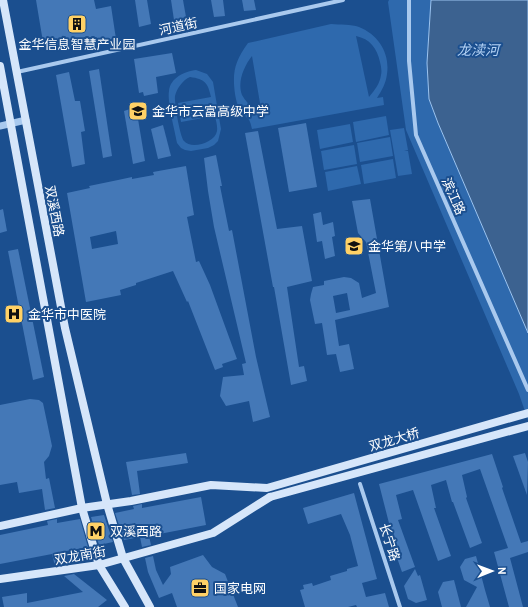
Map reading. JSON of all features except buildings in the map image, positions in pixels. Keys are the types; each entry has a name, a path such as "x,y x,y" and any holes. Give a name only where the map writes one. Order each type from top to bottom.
{"main road":[{"name":"双溪西路","path":"3,0 65,328 107,504 124,558 150,607"},
{"path":"0,66 82,508 99,565 125,607"},
{"name":"双龙大桥","path":"107,504 212,485 268,488 528,413"},
{"name":"双龙大桥","path":"270,497 528,426"},
{"name":"双龙南街","path":"0,579 99,565 213,533 270,497"},
{"path":"0,526 107,504"}],"street":[{"name":"河道街","path":"17,72 343,0"},
{"name":"滨江路","path":"409,0 409,61 416,135 528,390"},
{"path":"0,126 26,120"},
{"name":"长宁路","path":"360,484 400,607"}],"shaded area":[{"path":"389,0 431,0 427,63 429,99 528,333 528,420 519,394 406,130 388,2"},
{"path":"331,24 356,26 366,30 382,46 387,59 384,86 377,98 383,97 384,105 252,129 249,120 239,107 234,86 234,73 237,61 248,43","holes":["356,36 365,39 375,48 381,65 380,81 369,97","252,56 262,115 246,101 242,95 240,85 246,64"]},
{"path":"196,70 207,74 213,82 221,129 218,141 214,145 208,148 191,151 181,148 177,143 170,109 169,91 172,82 175,79","holes":["190,77 205,82 209,88 211,97 178,103 181,122 214,116 213,107 217,129 212,139 208,142 197,145 187,144 182,138 175,105 175,96 179,87"]},
{"path":"386,116 389,135 356,142 353,122"},
{"path":"350,124 353,142 320,149 317,130"},
{"path":"404,128 408,150 404,151 408,151 412,174 398,176 390,130"},
{"path":"390,137 393,156 360,162 357,143"},
{"path":"354,145 357,164 324,170 321,151"},
{"path":"393,159 396,178 364,184 361,165"},
{"path":"357,166 361,184 328,191 325,172"}],"water":[{"name":"龙渎河","path":"431,0 528,0 528,333 429,99 427,63"}],"place":[{"name":"金华信息智慧产业园","path":"77,24"},
{"name":"金华市云富高级中学","path":"138,111"},
{"name":"金华第八中学","path":"354,246"},
{"name":"金华市中医院","path":"14,314"},
{"name":"双溪西路","path":"96,531"},
{"name":"国家电网","path":"200,588"}]}
